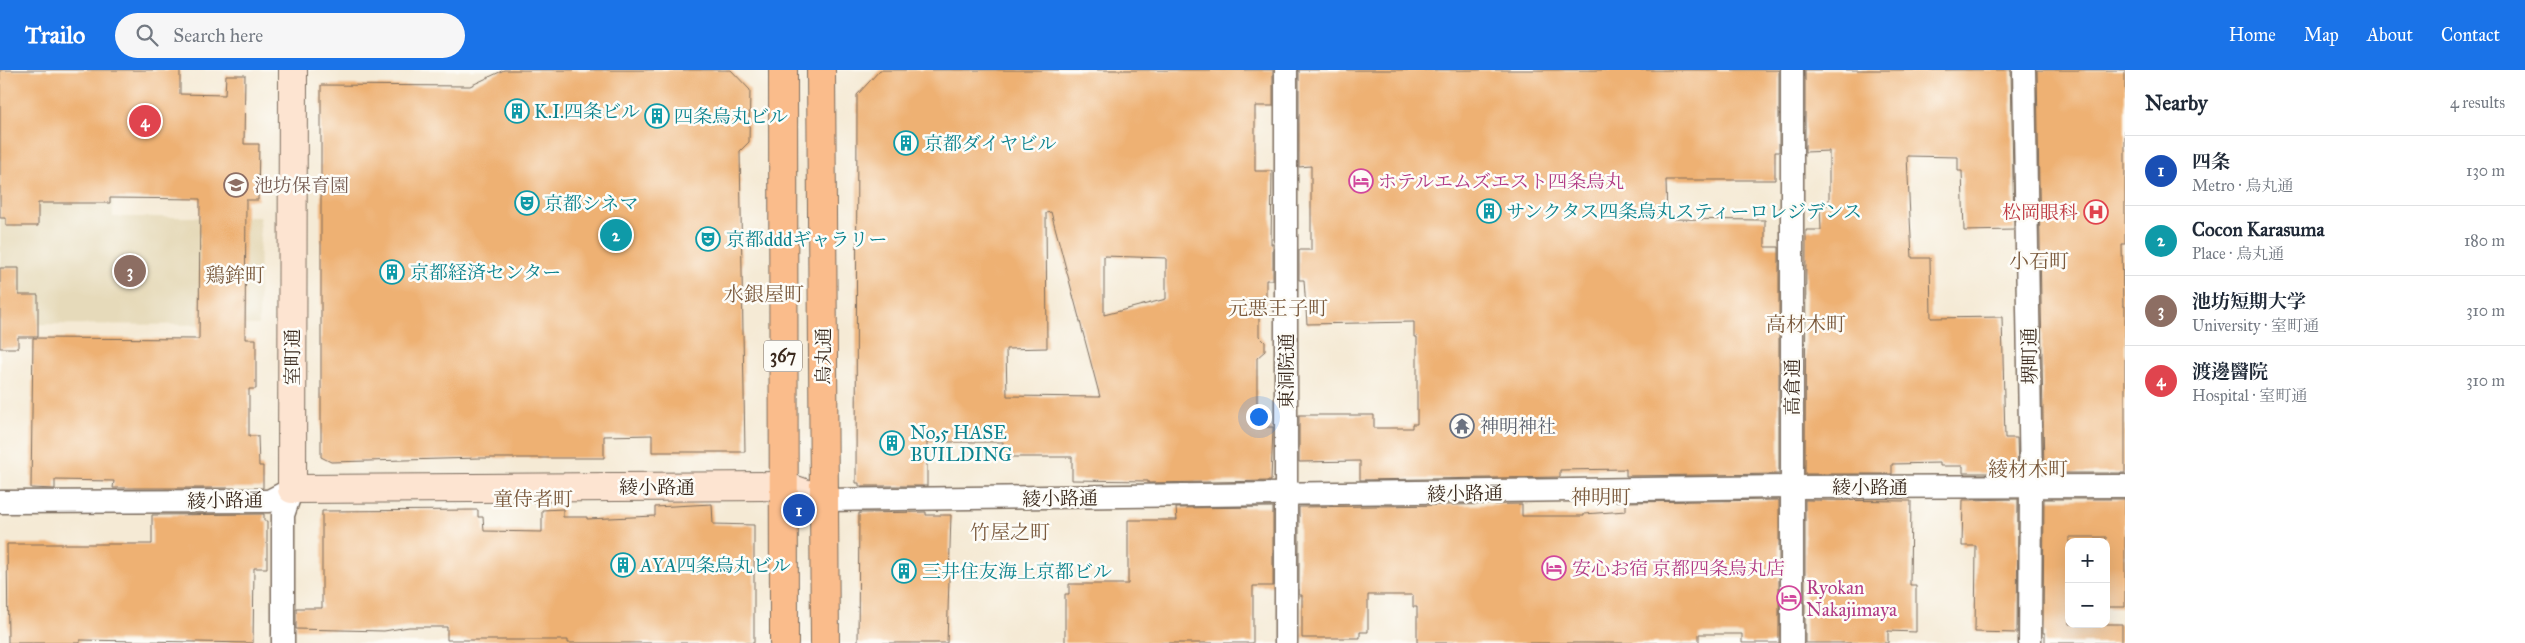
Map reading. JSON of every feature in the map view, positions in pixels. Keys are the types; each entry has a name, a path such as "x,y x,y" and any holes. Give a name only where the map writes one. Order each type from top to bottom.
{"highway":[{"name":"烏丸通","path":"783,70 784,643"},
{"name":"烏丸通","path":"821,70 825,643"}],"street":[{"name":"室町通","path":"283,643 283,515 292,489 293,70"},
{"name":"東洞院通","path":"1286,70 1286,643"},
{"name":"高倉通","path":"1792,70 1792,643"},
{"name":"堺町通","path":"2024,70 2031,486 2030,643"},
{"name":"綾小路通","path":"0,502 269,501 292,489 784,486 824,500 1287,496 1792,487 2125,486"}],"shaded area":[{"path":"0,131 112,131 113,217 260,217 259,325 0,324"}],"building":[{"path":"0,70 180,70 180,94 225,95 226,75 245,75 244,144 259,144 258,200 246,200 245,339 256,339 256,389 249,389 249,436 258,436 259,466 263,466 263,488 113,488 114,481 55,480 55,489 31,488 33,338 199,339 200,199 110,198 110,203 38,203 38,226 6,226 6,218 0,218"},
{"path":"504,70 731,70 750,90 749,142 740,151 745,452 652,452 652,435 604,436 604,458 479,458 331,462 321,457 321,85 470,86"},
{"path":"880,70 1273,70 1273,106 1255,106 1255,171 1272,171 1271,244 1273,244 1273,280 1266,280 1266,305 1259,305 1259,336 1265,342 1265,351 1257,358 1257,427 1273,427 1271,481 1148,483 1148,481 1072,480 1072,457 1003,457 1003,442 927,442 927,486 859,486 859,483 856,483 857,95","holes":["1051,212 1100,397 1007,396 1006,349 1047,348 1046,213","1104,256 1166,258 1166,299 1104,315"]},
{"path":"1299,70 1779,70 1779,152 1775,152 1775,180 1666,180 1667,219 1765,220 1765,247 1779,247 1779,474 1626,476 1626,469 1560,470 1560,477 1360,480 1360,461 1299,462 1299,415 1374,415 1374,428 1412,428 1412,424 1417,424 1417,337 1414,337 1414,322 1307,324 1304,280 1299,280 1299,250 1311,250 1311,166 1299,167"},
{"path":"1805,70 2011,70 2014,230 1964,231 1962,171 1958,171 1958,157 1907,156 1912,258 1930,258 1931,318 2002,317 2005,438 2017,438 2018,473 1963,473 1963,466 1940,466 1940,463 1892,464 1892,474 1805,474 1806,230 1821,230 1820,205 1829,205 1829,151 1805,152"},
{"path":"2037,70 2125,70 2125,244 2122,244 2123,306 2125,306 2125,473 2044,473"},
{"path":"0,268 19,268 19,295 38,295 38,337 18,337 18,348 0,348"},
{"path":"2018,499 2017,633 1975,632 1976,546 1962,546 1963,500"},
{"path":"2044,499 2125,499 2125,607 2110,607 2110,538 2065,538 2065,628 2110,628 2110,624 2122,624 2122,643 2045,643 2045,633 2043,633"},
{"path":"1779,500 1779,643 1742,643 1742,634 1699,634 1699,643 1417,643 1417,607 1413,607 1413,595 1368,595 1368,632 1360,632 1360,638 1302,638 1302,595 1299,595 1299,507 1522,504 1522,516 1584,516 1584,514 1626,511 1626,502"},
{"path":"1805,500 1911,501 1910,585 1916,585 1916,632 1888,631 1888,643 1805,643"},
{"path":"712,504 713,524 754,525 754,643 568,643 568,640 447,640 447,627 409,627 384,631 296,629 296,608 322,608 322,511 478,510 478,517 483,517 484,531 542,532 542,510 563,509 563,517 587,517 587,519 655,516 655,507"},
{"path":"1273,507 1273,586 1253,586 1253,643 1065,643 1065,594 1069,594 1069,584 1128,584 1128,520 1177,520 1176,508"},
{"name":"三井住友海上京都ビル","path":"926,512 926,515 951,515 947,643 858,643 859,513"},
{"path":"264,514 264,521 267,521 267,568 254,568 253,643 80,640 80,643 8,643 7,544 152,544 152,515"}],"place":[{"name":"K.I.四条ビル","path":"517,111"},
{"name":"四条烏丸ビル","path":"657,116"},
{"name":"渡邊醫院","path":"145,121"},
{"name":"京都ダイヤビル","path":"906,143"},
{"name":"ホテルエムズエスト四条烏丸","path":"1361,181"},
{"name":"池坊保育園","path":"236,185"},
{"name":"京都シネマ","path":"527,203"},
{"name":"サンクタス四条烏丸スティーロレジデンス","path":"1489,211"},
{"name":"松岡眼科","path":"2096,212"},
{"name":"Cocon Karasuma","path":"616,235"},
{"name":"京都dddギャラリー","path":"708,239"},
{"name":"池坊短期大学","path":"130,271"},
{"name":"京都経済センター","path":"392,272"},
{"name":"神明神社","path":"1462,426"},
{"name":"No,5 HASE BUILDING","path":"892,443"},
{"name":"四条","path":"799,510"},
{"name":"AYA四条烏丸ビル","path":"623,565"},
{"name":"安心お宿 京都四条烏丸店","path":"1554,568"},
{"name":"三井住友海上京都ビル","path":"904,571"},
{"name":"Ryokan Nakajimaya","path":"1789,598"}],"district":[{"name":"小石町","path":"2039,261"},
{"name":"鶏鉾町","path":"235,275"},
{"name":"水銀屋町","path":"764,294"},
{"name":"元悪王子町","path":"1278,308"},
{"name":"高材木町","path":"1806,324"},
{"name":"綾材木町","path":"2028,469"},
{"name":"神明町","path":"1601,497"},
{"name":"童侍者町","path":"533,499"},
{"name":"竹屋之町","path":"1010,532"}]}
